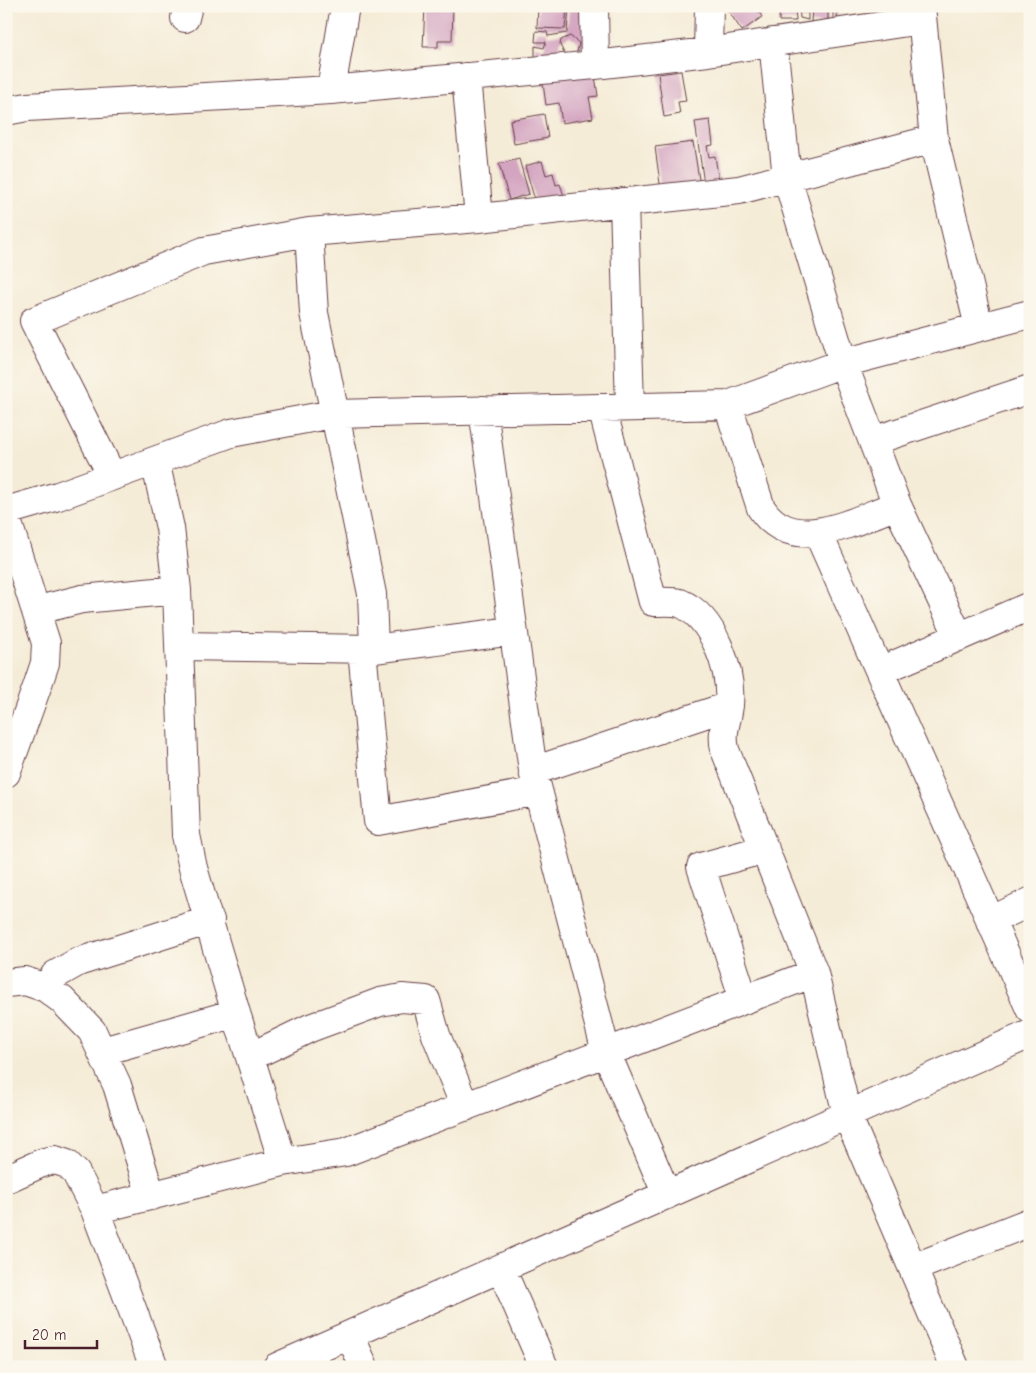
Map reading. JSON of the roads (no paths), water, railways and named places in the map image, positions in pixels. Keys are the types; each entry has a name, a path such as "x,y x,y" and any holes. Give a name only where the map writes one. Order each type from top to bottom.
{"street":[{"path":"331,90 345,6"},
{"path":"594,6 595,65"},
{"path":"708,52 709,6"},
{"path":"6,111 27,107 331,90 595,65 708,52 773,42 921,13 934,139 979,327"},
{"path":"773,42 787,178 843,363 897,505 959,637"},
{"path":"466,77 479,218"},
{"path":"112,476 34,320 204,251 309,232 479,218 739,190 934,139"},
{"path":"624,202 630,407"},
{"path":"309,232 314,313 333,414 372,594 368,649 378,821 536,781 729,706"},
{"path":"6,511 58,496 155,461 190,446 231,433 333,414 728,405 843,363 1030,314"},
{"path":"873,441 1030,390"},
{"path":"728,405 761,508 769,520 800,534 818,533 897,505"},
{"path":"602,408 653,602 678,602 695,612 720,652 729,684 729,706 723,725 725,750 814,973 847,1115 955,1367"},
{"path":"483,410 513,631 536,781 606,1052 667,1195"},
{"path":"155,461 170,528 176,590 180,646 186,836 193,868 210,920 236,1013 283,1162"},
{"path":"6,517 15,575 38,610 46,643 45,663 16,718 6,773"},
{"path":"818,533 1030,1009"},
{"path":"38,610 82,599 176,590"},
{"path":"880,671 1030,606"},
{"path":"180,646 368,649 513,631"},
{"path":"744,1000 701,867 765,849"},
{"path":"990,921 1030,902"},
{"path":"46,988 55,975 78,962 210,920"},
{"path":"94,1210 283,1162 346,1152 814,973"},
{"path":"6,983 25,981 46,988 62,1000 92,1031 103,1051 117,1085 151,1196"},
{"path":"250,1056 310,1028 380,1002 402,998 426,1000 436,1035 464,1107"},
{"path":"103,1051 236,1013"},
{"path":"278,1367 1030,1034"},
{"path":"6,1179 44,1162 60,1160 76,1173 94,1210 154,1367"},
{"path":"913,1268 1030,1222"},
{"path":"501,1268 544,1367"},
{"path":"350,1335 364,1367"}]}
